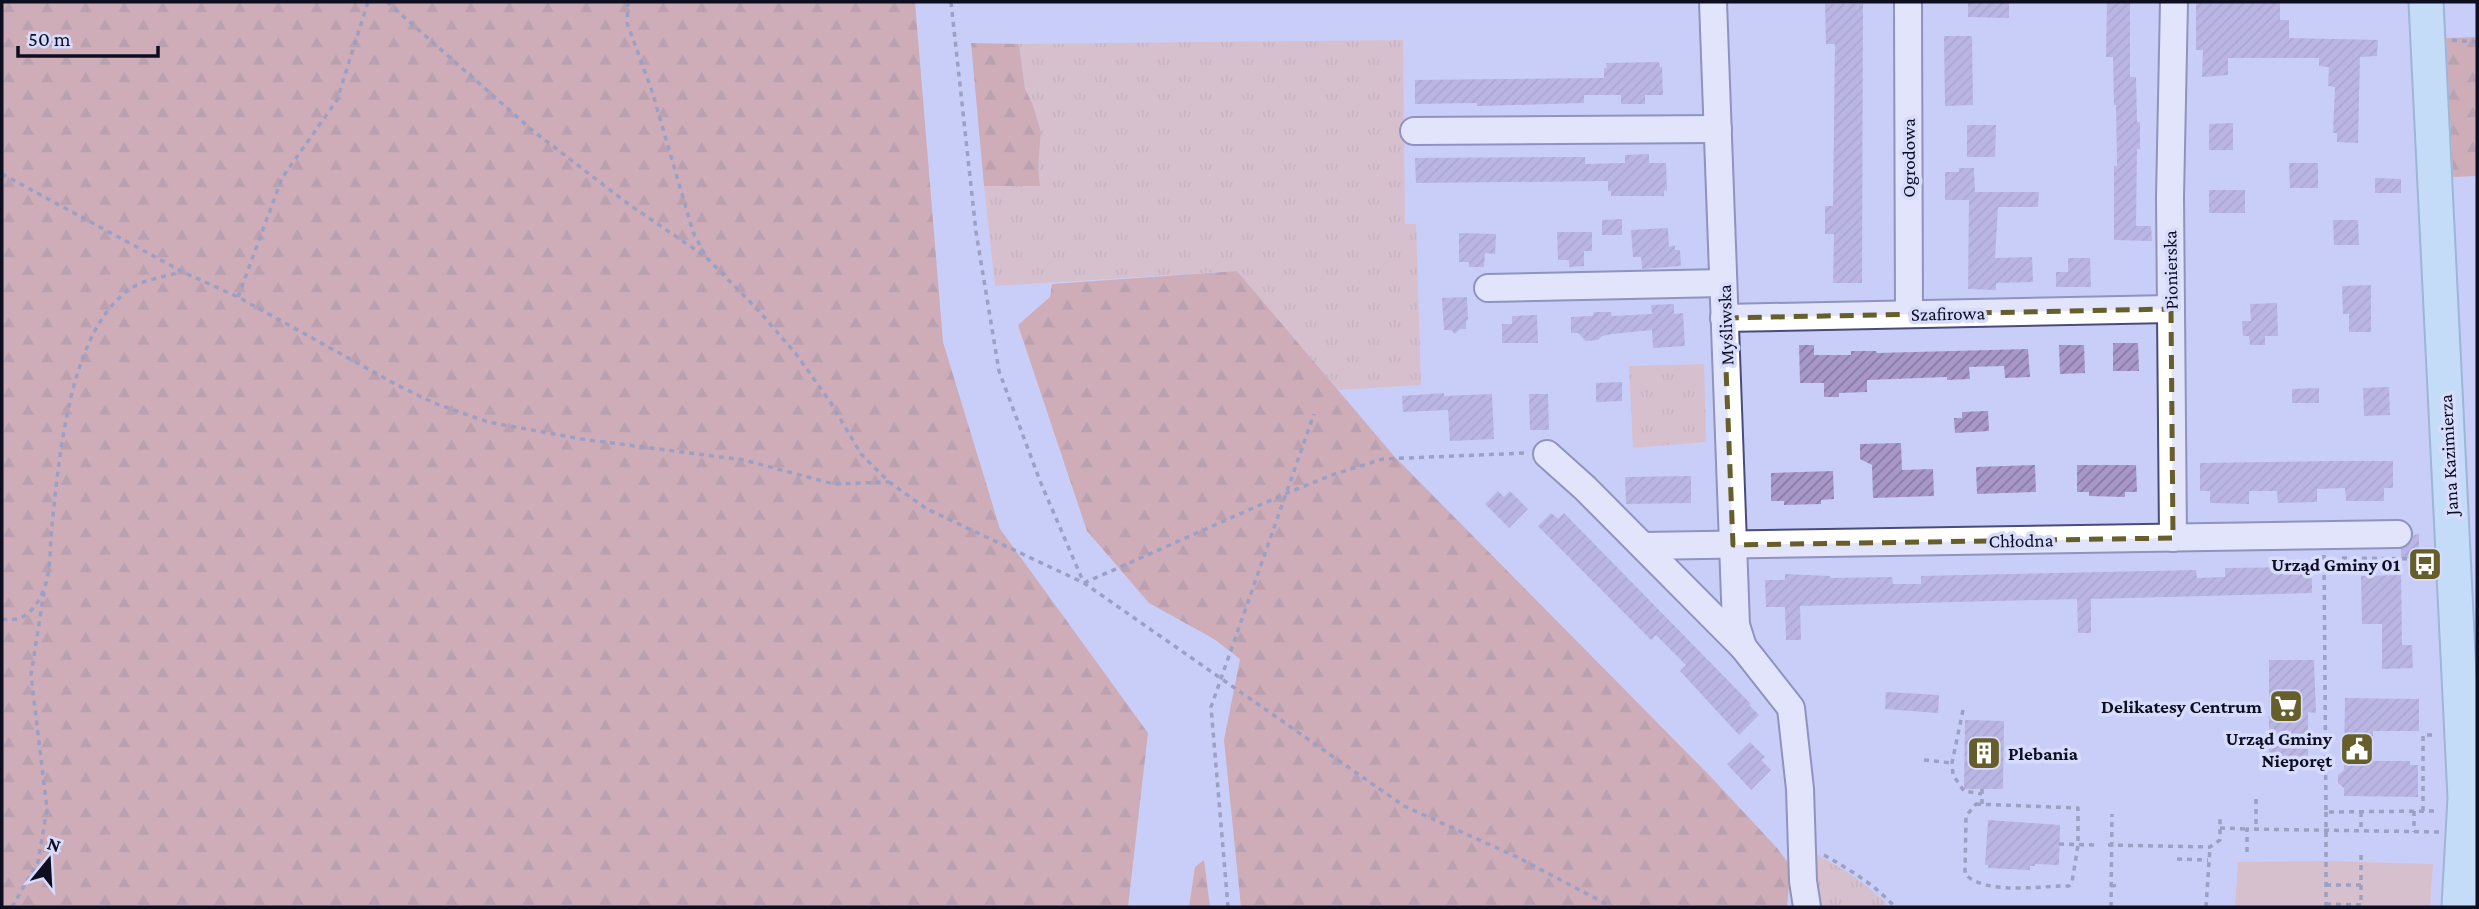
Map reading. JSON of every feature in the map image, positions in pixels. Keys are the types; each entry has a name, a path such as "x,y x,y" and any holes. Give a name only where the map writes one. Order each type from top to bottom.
{"main road":[{"name":"Jana Kazimierza","path":"2426,2 2462,836 2459,907"}],"street":[{"name":"Myśliwska","path":"1713,2 1735,625 1743,647"},
{"name":"Ogrodowa","path":"1908,2 1909,314"},
{"name":"Pionierska","path":"2173,538 2170,197 2174,2"},
{"path":"1414,131 1718,129"},
{"path":"1488,288 1723,283"},
{"name":"Szafirowa","path":"1724,318 2171,309"},
{"name":"Myśliwska","path":"1547,454 1743,647 1791,708 1800,789 1807,907"},
{"name":"Chłodna","path":"1643,546 2398,534"}],"path":[{"path":"238,297 282,178 337,100 368,2"},
{"path":"387,2 533,130 627,203 706,257 796,354 831,403 861,454 889,482 927,509 1084,583 1404,806 1517,857 1612,907"},
{"path":"628,2 627,23 652,91 693,232 706,257"},
{"path":"951,2 976,232 999,371 1040,481 1084,583"},
{"path":"2451,40 2477,41"},
{"path":"2,174 183,272 238,297 397,385 434,403 488,422 581,439 744,460 834,484 889,482"},
{"path":"12,907 38,862 47,809 30,675 45,586 65,421 76,379 91,340 105,314 126,292 141,284 183,272"},
{"path":"1228,907 1212,707 1314,414"},
{"path":"1084,583 1287,493 1383,459 1547,454"},
{"path":"2324,535 2326,906 2361,905 2361,854"},
{"path":"2,620 13,621 33,611 45,586"},
{"path":"1963,710 1952,763 1954,775 1964,791 1982,792 1982,804"},
{"path":"2423,811 2423,735 2445,735"},
{"path":"1924,760 1952,763"},
{"path":"2256,799 2256,829"},
{"path":"1982,804 2078,808 2078,845 2075,876 2069,886 2000,887 1973,882 1965,874 1966,816 1973,806 1982,804"},
{"path":"2414,811 2414,832"},
{"path":"2326,812 2423,811 2462,836"},
{"path":"2361,812 2361,831"},
{"path":"2111,907 2112,814"},
{"path":"2110,845 2210,847 2220,840 2220,816"},
{"path":"2220,828 2414,832 2462,836"},
{"path":"2248,829 2248,852"},
{"path":"1802,844 1857,874 1881,891 1895,907"},
{"path":"2059,844 2098,845"},
{"path":"2206,907 2210,847"},
{"path":"2177,859 2208,860"},
{"path":"2326,885 2361,885"},
{"path":"2112,886 2119,886"}],"highlighted area":[{"path":"2171,309 2173,538 1733,545 1724,318"}],"green space":[{"path":"2,2 915,2 943,342 1000,529 1148,733 1128,907 2,907"},
{"path":"2477,37 2477,176 2453,177 2446,38"},
{"path":"1403,40 1405,224 1416,224 1421,385 1338,390 1237,271 995,286 984,186 1040,186 1038,167 1041,132 1025,89 1019,44"},
{"path":"971,43 1019,44 1025,89 1041,132 1038,167 1040,186 984,186"},
{"path":"1237,271 1394,456 1711,777 1777,848 1791,867 1787,907 1241,907 1224,740 1240,659 1214,639 1149,603 1087,531 1018,325 1050,297 1052,284"},
{"path":"1704,364 1706,442 1633,448 1629,366"},
{"path":"1808,849 1861,882 1889,907 1815,907"},
{"path":"1204,860 1210,907 1189,907 1195,867"},
{"path":"2238,862 2433,864 2430,907 2235,907"}],"building":[{"path":"1968,2 2009,2 2009,18 1968,17"},
{"path":"2107,2 2130,2 2130,77 2136,77 2137,122 2140,122 2136,226 2151,226 2152,241 2114,240 2116,105 2113,57 2106,57"},
{"path":"2196,2 2280,2 2280,20 2289,20 2289,38 2378,40 2377,56 2360,57 2358,143 2337,142 2337,133 2333,133 2335,87 2328,86 2329,67 2319,66 2319,58 2228,58 2228,75 2202,77 2203,50 2196,50"},
{"path":"1825,4 1863,4 1862,283 1833,283 1834,234 1825,234 1825,206 1833,206 1835,44 1826,44"},
{"path":"1944,36 1972,36 1973,105 1945,106"},
{"path":"1659,62 1662,67 1663,95 1645,95 1645,104 1621,104 1621,95 1584,95 1584,103 1477,106 1477,103 1415,104 1415,80 1604,78 1606,63"},
{"path":"2233,123 2233,150 2209,150 2209,124"},
{"path":"1967,125 1996,125 1995,157 1967,157"},
{"path":"1649,154 1649,163 1666,163 1667,191 1664,190 1664,196 1611,196 1608,181 1416,183 1415,158 1585,157 1585,164 1625,163 1625,155"},
{"path":"2289,163 2318,163 2318,188 2290,188"},
{"path":"1959,168 1974,168 1975,192 2039,192 2038,207 1998,207 1995,258 2032,257 2033,282 1996,283 1996,290 1968,289 1969,200 1945,200 1945,172 1959,172"},
{"path":"2375,178 2401,179 2401,193 2375,193"},
{"path":"2209,190 2245,190 2245,213 2209,213"},
{"path":"1622,219 1622,235 1602,235 1602,220"},
{"path":"2333,220 2358,220 2359,245 2334,245"},
{"path":"1668,228 1669,247 1675,245 1675,250 1680,250 1681,266 1642,269 1641,257 1633,257 1631,230"},
{"path":"1557,232 1592,232 1592,251 1584,251 1584,266 1569,267 1569,260 1558,260"},
{"path":"1459,233 1496,234 1495,254 1485,253 1484,267 1469,267 1469,262 1459,262"},
{"path":"2068,258 2090,258 2091,287 2056,287 2056,272 2068,272"},
{"path":"2371,285 2371,332 2349,332 2349,314 2343,314 2342,286"},
{"path":"1467,297 1466,329 1460,329 1455,334 1451,330 1444,330 1442,298"},
{"path":"2277,303 2278,336 2265,336 2265,345 2250,345 2249,336 2243,336 2242,321 2251,321 2250,304"},
{"path":"1674,304 1674,314 1683,313 1685,346 1653,348 1652,330 1612,334 1602,336 1598,340 1586,341 1578,333 1571,333 1571,317 1592,316 1594,312 1611,312 1612,316 1652,314 1651,305"},
{"path":"1537,315 1538,343 1502,343 1502,324 1512,324 1512,316"},
{"path":"2113,343 2138,343 2139,371 2113,371"},
{"path":"1799,345 1814,345 1814,355 1851,355 1851,351 1877,353 2028,349 2030,377 2005,378 2004,366 1969,367 1970,379 1947,380 1947,377 1867,380 1867,392 1839,393 1839,397 1824,397 1824,383 1800,383"},
{"path":"2059,345 2084,345 2085,373 2060,374"},
{"path":"1622,382 1622,401 1596,402 1596,383"},
{"path":"2389,387 2390,415 2364,416 2363,388"},
{"path":"2319,388 2319,403 2292,403 2292,389"},
{"path":"1444,393 1444,396 1492,394 1494,439 1450,441 1448,410 1403,412 1402,396"},
{"path":"1529,394 1548,394 1549,430 1530,430"},
{"path":"1988,411 1989,431 1955,433 1954,418 1962,418 1962,412"},
{"path":"1901,443 1902,470 1933,469 1934,496 1873,498 1872,465 1860,459 1860,444"},
{"path":"2393,461 2393,488 2384,488 2384,501 2346,501 2345,488 2317,489 2317,502 2278,503 2277,491 2249,491 2249,504 2210,503 2210,491 2200,491 2200,463"},
{"path":"2035,465 2036,492 1977,494 1976,467"},
{"path":"2077,465 2136,465 2137,492 2125,492 2125,497 2089,496 2089,492 2077,492"},
{"path":"1833,471 1834,499 1821,500 1821,504 1784,505 1784,501 1771,501 1771,473"},
{"path":"1691,476 1691,503 1626,504 1625,477"},
{"path":"1498,491 1504,497 1510,491 1528,509 1509,528 1485,504"},
{"path":"1551,513 1558,519 1564,513 1751,704 1749,705 1759,715 1739,735 1680,671 1686,665 1656,635 1651,640 1538,526"},
{"path":"2419,534 2419,558 2401,558 2401,549 2411,542 2414,535"},
{"path":"2303,567 2303,575 2312,575 2312,593 2091,599 2091,633 2078,633 2077,599 1800,606 1801,640 1786,640 1785,607 1766,607 1765,580 1785,580 1785,574 1830,578 1892,577 1893,584 1921,584 1921,576 2196,570 2197,578 2225,577 2225,568"},
{"path":"2401,575 2402,645 2412,645 2413,668 2382,669 2382,624 2362,624 2361,576"},
{"path":"2269,660 2314,660 2316,713 2308,712 2308,763 2269,763"},
{"path":"1886,692 1939,695 1938,713 1885,709"},
{"name":"Urząd Gminy Nieporęt","path":"2345,698 2419,699 2419,731 2373,731 2373,761 2410,761 2410,765 2418,765 2418,797 2344,796 2344,788 2338,783 2338,775 2344,770"},
{"name":"Plebania","path":"1965,720 2004,721 2003,789 1964,789"},
{"path":"1750,742 1765,757 1761,760 1771,770 1751,790 1727,764"},
{"path":"1988,820 2060,825 2059,865 2035,864 2030,866 2030,870 1988,868 1988,865 1985,865"}],"place":[{"name":"Urząd Gminy 01","path":"2425,564"},
{"name":"Delikatesy Centrum","path":"2286,706"},
{"name":"Urząd Gminy Nieporęt","path":"2357,749"},
{"name":"Plebania","path":"1984,753"}]}
